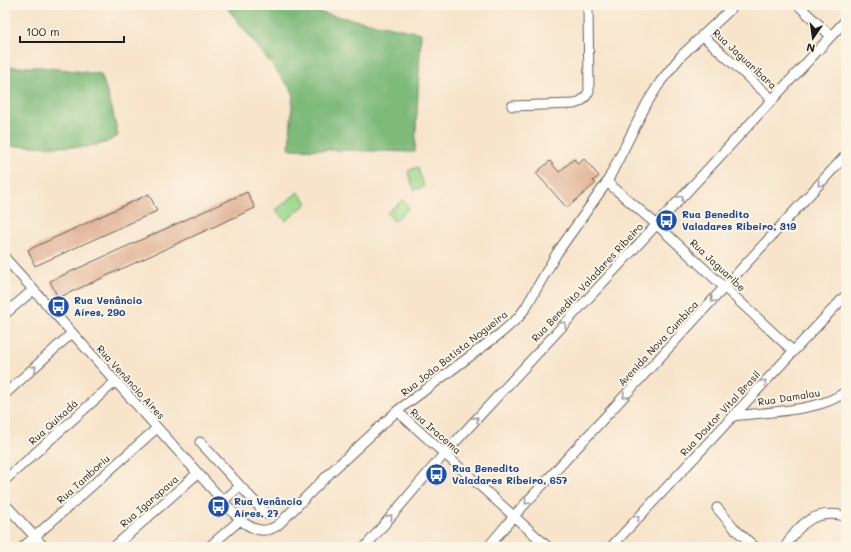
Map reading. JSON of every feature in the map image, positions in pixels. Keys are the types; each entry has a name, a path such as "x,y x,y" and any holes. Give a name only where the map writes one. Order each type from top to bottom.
{"street":[{"name":"Rua João Batista Nogueira","path":"240,520 249,527 261,531 268,530 278,525 332,471 397,411 511,326 526,307 557,253 607,182 657,86 681,56 735,5"},
{"path":"798,5 831,36"},
{"path":"512,106 574,104 580,102 587,96 589,90 588,8"},
{"name":"Rua Benedito Valadares Ribeiro","path":"365,547 445,453 846,20"},
{"name":"Rua Jaguaribara","path":"702,35 773,100"},
{"name":"Avenida Nova Cumbica","path":"488,547 514,516 846,155"},
{"name":"Rua Jaguaribe","path":"607,182 656,224 793,351"},
{"name":"Rua Venâncio Aíres","path":"5,258 240,520"},
{"path":"5,314 33,290"},
{"name":"Rua Doutor Vital Brasil","path":"611,547 846,295"},
{"path":"5,394 72,333"},
{"name":"Rua Quixadá","path":"5,480 116,381"},
{"name":"Rua Damalau","path":"732,416 797,409 823,403 840,396 846,391"},
{"name":"Rua Iracema","path":"397,411 548,547"},
{"name":"Rua Tamboriu","path":"23,547 157,428"},
{"path":"200,442 266,514"},
{"name":"Rua Igarapava","path":"114,547 198,472"},
{"path":"223,501 240,486"},
{"path":"5,504 44,547"},
{"path":"717,508 736,530 755,547"},
{"path":"785,547 796,531 805,522 816,516 826,514 846,516"},
{"path":"209,547 240,520"}],"green space":[{"path":"225,5 320,5 321,13 421,33 415,152 289,149 293,92"},
{"path":"5,67 41,67 101,74 112,108 118,136 105,143 86,147 5,146"},
{"path":"418,167 424,187 414,190 408,171"},
{"path":"298,192 307,203 286,221 276,210"},
{"path":"403,200 409,208 394,221 387,213"}],"building":[{"path":"574,159 578,164 584,159 599,176 593,181 596,183 567,208 536,173 550,161 559,172"},
{"path":"247,192 255,208 58,298 50,281"},
{"path":"149,194 157,211 35,266 28,250"}],"place":[{"name":"Rua Benedito Valadares Ribeiro, 319","path":"667,220"},
{"name":"Rua Venâncio Aíres, 290","path":"59,306"},
{"name":"Rua Benedito Valadares Ribeiro, 657","path":"436,474"},
{"name":"Rua Venâncio Aíres, 27","path":"218,507"}]}
